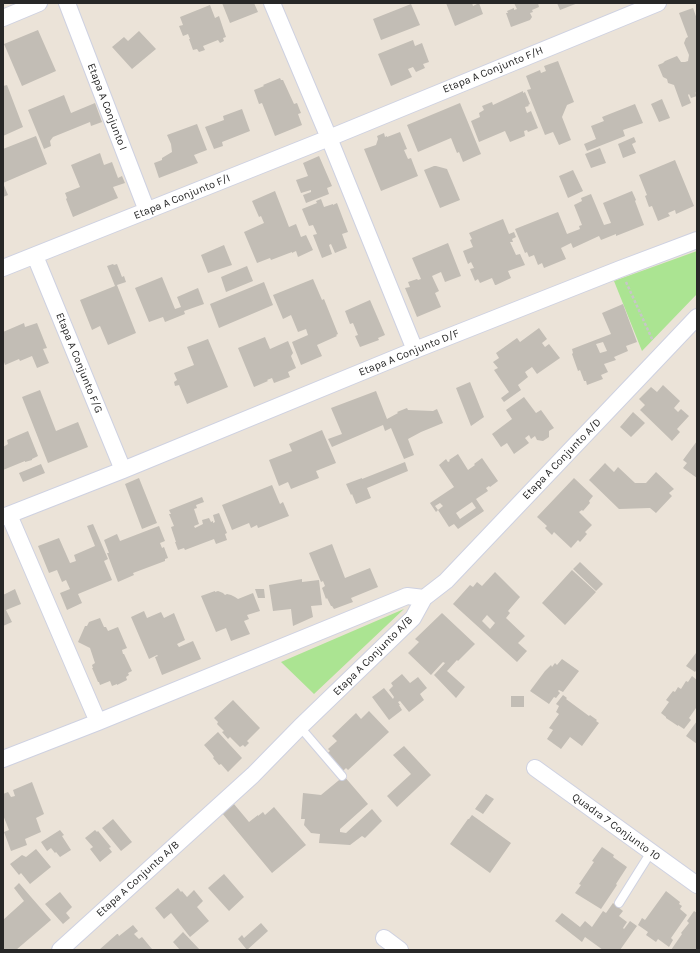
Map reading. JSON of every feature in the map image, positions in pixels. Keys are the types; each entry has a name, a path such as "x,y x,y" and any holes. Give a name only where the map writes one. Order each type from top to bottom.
{"street":[{"path":"3,18 39,3"},
{"name":"Etapa A Conjunto I","path":"67,3 147,211"},
{"path":"272,3 329,138 415,350"},
{"name":"Etapa A Conjunto F/H","path":"329,138 658,3"},
{"name":"Etapa A Conjunto F/I","path":"3,268 329,138"},
{"name":"Etapa A Conjunto D/F","path":"6,516 123,470 415,350 697,240"},
{"name":"Etapa A Conjunto F/G","path":"35,256 123,470"},
{"name":"Etapa A Conjunto A/D","path":"424,598 446,581 697,316"},
{"path":"6,516 98,722"},
{"name":"Etapa A Conjunto A/B","path":"3,759 98,722 407,596 424,598 413,618 252,775 60,950"},
{"name":"Quadra 7 Conjunto 10","path":"535,768 697,885"},
{"path":"384,938 400,950"}],"lane":[{"path":"300,727 342,776"},
{"path":"619,903 651,852"}],"path":[{"path":"620,269 660,356"}],"green space":[{"path":"697,251 697,294 642,351 614,281"},
{"path":"404,609 314,694 281,662"}],"building":[{"path":"222,3 254,3 258,12 230,23"},
{"path":"446,3 472,3 473,6 479,3 483,14 455,26"},
{"path":"514,3 538,3 539,7 532,10 533,12 530,13 532,17 530,20 511,27 506,13 514,8 514,10 517,9"},
{"path":"557,3 578,3 560,10"},
{"path":"411,4 420,25 381,40 373,19"},
{"path":"210,5 215,18 219,16 226,37 223,38 224,41 220,43 218,40 203,46 205,50 199,52 197,49 193,50 188,34 183,36 179,26 183,25 180,17"},
{"path":"693,8 697,19 697,94 695,92 697,96 691,98 689,94 691,103 682,107 674,85 668,83 667,79 663,77 658,65 677,56 681,62 688,61 689,55 684,43 688,37 679,13"},
{"path":"38,30 56,71 22,86 4,44"},
{"path":"139,31 156,49 132,69 112,47 124,37 128,41"},
{"path":"413,40 415,46 422,43 429,62 423,64 425,68 416,72 413,67 408,69 412,77 391,86 378,54"},
{"path":"558,61 574,102 567,105 562,117 571,140 559,145 553,132 545,135 527,90 531,89 526,76 540,70 541,73 546,71 544,66"},
{"path":"280,78 283,80 294,104 297,103 301,113 298,114 302,125 275,136 262,103 259,104 254,90"},
{"path":"7,85 23,127 3,136 3,86"},
{"path":"523,91 523,93 525,92 530,104 528,105 529,106 525,107 527,113 531,111 538,128 528,132 527,130 524,131 525,136 510,142 505,131 479,142 471,121 480,117 479,113 484,110 482,106 492,102 493,105"},
{"path":"64,95 71,113 95,103 102,122 91,126 90,122 53,137 50,141 51,146 44,149 28,110"},
{"path":"662,99 670,118 659,122 651,104"},
{"path":"460,103 481,154 463,162 459,152 457,153 451,138 418,152 407,125"},
{"path":"635,104 643,123 623,130 625,136 587,151 584,144 596,139 591,126 604,121 602,117"},
{"path":"242,109 250,131 222,142 223,146 214,149 205,127 224,120 223,116"},
{"path":"197,124 207,150 194,155 198,163 159,178 154,163 162,160 162,158 172,152 171,144 167,135"},
{"path":"400,132 407,149 404,150 408,159 411,158 418,176 381,191 364,149 376,145 378,139 377,136 384,133 385,137 387,137"},
{"path":"36,136 47,164 3,183 3,149"},
{"path":"634,137 636,142 632,144 636,153 623,158 618,144"},
{"path":"600,148 606,163 591,168 585,154"},
{"path":"100,153 104,165 112,162 118,178 122,176 125,183 113,187 118,198 73,217 65,193 80,187 71,165"},
{"path":"319,156 332,186 327,188 329,194 306,203 303,195 311,192 311,190 301,193 296,180 308,176 303,163"},
{"path":"675,160 694,206 676,214 675,210 668,213 670,216 658,221 652,206 649,207 645,196 647,195 639,175"},
{"path":"434,166 447,169 460,200 440,208 424,170"},
{"path":"573,170 583,191 568,198 559,176"},
{"path":"3,183 8,195 3,197"},
{"path":"275,191 289,227 296,224 301,237 306,235 313,250 298,257 296,251 271,260 270,258 257,263 244,232 264,223 261,216 259,217 252,201"},
{"path":"632,191 644,225 601,240 599,236 573,248 571,243 561,248 566,259 544,268 542,263 538,265 534,255 529,257 527,252 525,253 515,229 558,212 567,234 580,229 579,226 582,225 574,205 582,201 581,198 591,194 604,225 611,223 603,203"},
{"path":"321,199 324,207 337,203 348,232 342,234 347,248 335,253 331,244 329,245 332,254 322,258 313,235 317,234 313,225 309,226 302,209 317,203 316,201"},
{"path":"503,219 509,234 514,232 516,237 512,239 513,242 510,242 516,255 520,254 525,265 508,271 511,278 496,285 492,278 480,283 478,279 475,281 470,269 474,268 471,262 468,264 463,251 473,247 470,240 472,239 469,233"},
{"path":"448,243 461,276 445,282 441,272 432,276 439,291 435,293 441,307 417,317 405,288 410,287 408,282 421,279 412,258"},
{"path":"224,245 232,265 208,273 201,255"},
{"path":"117,264 122,277 124,276 126,282 117,285 136,333 108,345 100,326 92,330 80,300 115,286 107,266"},
{"path":"247,266 253,281 226,292 221,277"},
{"path":"162,277 175,309 181,307 177,297 198,288 204,304 184,311 185,314 165,322 163,317 149,322 135,288"},
{"path":"313,279 322,300 324,299 338,334 336,335 337,336 317,345 322,356 301,365 292,342 308,335 306,329 298,332 291,315 283,319 273,295"},
{"path":"264,282 273,305 219,328 210,304"},
{"path":"370,300 385,335 378,338 379,340 360,347 355,336 358,335 353,323 350,324 345,311"},
{"path":"623,304 637,342 626,346 628,351 614,357 616,360 604,364 608,372 601,375 603,379 587,385 580,370 578,371 572,354 572,349 611,334 602,313","holes":["603,342 607,351 600,353 596,344"]},
{"path":"24,323 25,327 37,323 47,348 43,349 49,363 37,368 32,356 20,361 19,359 5,365 3,359 3,332"},
{"path":"539,328 547,339 542,343 545,347 549,344 560,358 537,374 532,367 525,372 528,377 518,385 521,390 504,402 501,398 509,392 494,370 498,368 493,362 499,358 496,353 517,338 520,342"},
{"path":"265,337 270,349 288,341 293,353 291,356 296,368 288,372 290,377 274,383 272,378 254,387 238,348"},
{"path":"208,339 228,387 187,404 179,385 175,386 174,382 177,380 174,373 194,365 187,347"},
{"path":"470,382 484,417 471,426 456,388"},
{"path":"663,385 680,401 674,408 678,412 681,409 689,416 677,429 680,432 672,441 640,410 645,405 639,399 651,387 657,392"},
{"path":"40,390 56,431 78,422 88,447 48,463 22,397"},
{"path":"376,391 387,419 398,413 397,412 407,408 408,410 433,411 437,409 443,423 408,439 414,455 404,459 391,428 385,431 383,425 332,447 328,439 342,434 331,408"},
{"path":"524,397 536,413 541,410 554,428 549,431 549,437 543,441 537,440 535,436 531,439 529,435 525,438 529,443 514,454 507,443 501,447 492,434 512,419 506,410"},
{"path":"633,412 645,423 631,437 620,427"},
{"path":"322,430 336,463 316,471 319,478 291,489 288,482 279,486 269,460 292,451 289,444"},
{"path":"28,431 38,456 32,460 25,461 3,470 3,447 8,444 7,440"},
{"path":"697,441 697,478 683,468 687,463 683,460"},
{"path":"458,454 468,470 482,458 498,481 486,488 488,491 476,499 484,511 458,529 454,524 449,527 438,510 436,512 430,503 454,487 439,465 446,459 448,462 450,461 449,460","holes":["472,502 476,508 460,519 456,513","440,503 443,506 438,510 435,506"]},
{"path":"405,462 408,471 367,488 371,498 356,504 346,484"},
{"path":"605,463 614,472 618,467 635,483 646,483 656,472 674,489 669,493 672,496 656,513 650,508 619,509 589,480"},
{"path":"41,464 45,473 23,482 19,473"},
{"path":"139,478 157,523 142,529 125,484"},
{"path":"574,478 593,496 589,501 590,503 583,511 582,510 579,512 592,525 585,532 587,534 580,542 578,540 571,548 554,532 552,535 545,528 547,526 537,517"},
{"path":"272,485 280,504 283,502 289,516 258,528 257,525 251,528 249,523 232,530 222,505"},
{"path":"202,497 204,502 196,505 197,508 194,509 199,524 194,526 195,528 203,524 202,520 209,518 211,522 215,522 213,515 219,513 227,533 225,534 227,540 216,544 214,539 185,550 184,548 178,550 171,527 174,526 169,510"},
{"path":"93,524 108,559 104,561 112,580 78,594 82,603 67,610 60,593 70,589 66,580 62,582 57,570 49,573 38,546 59,538 70,563 76,561 74,555 95,546 87,526"},
{"path":"159,526 165,541 160,543 162,548 164,547 168,558 165,559 165,561 133,573 134,575 118,582 107,553 109,553 104,540 117,534 120,541"},
{"path":"332,544 345,578 370,568 378,587 351,598 353,602 334,609 327,598 326,599 322,588 325,586 323,581 321,582 309,553"},
{"path":"580,562 603,584 596,591 573,569"},
{"path":"572,570 596,592 565,625 542,603"},
{"path":"495,572 520,597 508,611 510,613 506,618 525,636 518,643 527,651 517,662 453,604 470,585 473,587 477,582 482,586","holes":["487,615 495,623 490,629 482,621"]},
{"path":"302,579 302,582 319,580 322,605 311,606 313,617 293,626 291,609 273,611 269,585"},
{"path":"15,589 21,604 6,610 12,622 3,626 3,595"},
{"path":"255,589 264,589 265,598 258,598"},
{"path":"215,591 225,595 231,595 238,599 253,593 260,611 247,615 249,619 244,621 250,634 231,641 226,628 216,632 201,596"},
{"path":"144,611 147,618 161,612 164,618 174,613 185,640 177,644 179,647 193,641 201,659 162,675 155,657 158,656 157,655 149,659 131,617"},
{"path":"442,613 475,644 447,671 465,687 456,698 434,675 446,662 443,662 431,675 408,653 419,642 415,639"},
{"path":"100,618 104,627 106,627 108,631 118,627 127,648 122,650 132,671 128,673 129,675 126,677 127,680 117,685 112,686 110,681 100,685 92,668 92,665 95,663 90,648 78,642 85,626 87,626 89,622"},
{"path":"696,653 697,669 695,672 686,666"},
{"path":"562,659 579,671 563,692 559,690 558,691 560,693 556,698 554,697 549,704 530,691 551,665 552,667 555,663 557,665"},
{"path":"402,674 410,683 418,677 427,688 420,694 424,700 409,712 400,701 398,702 402,710 389,720 372,697 384,688 393,699 394,697 389,690 393,686 391,683"},
{"path":"692,676 697,680 697,708 689,718 691,720 684,729 666,718 661,713 669,702 666,700 673,691 675,692 678,687 681,689 686,681 688,682"},
{"path":"563,695 567,698 566,699 597,720 596,721 599,723 582,746 570,737 561,749 547,739 553,730 549,728 559,714 556,712 559,706 556,704"},
{"path":"511,696 524,696 524,707 511,707"},
{"path":"233,700 260,728 247,741 249,743 245,747 243,745 240,747 230,737 228,739 214,718"},
{"path":"369,711 389,732 348,770 346,768 342,772 326,754 330,751 328,749 337,741 332,736 356,713 361,719"},
{"path":"697,721 697,744 686,736"},
{"path":"218,732 242,758 228,772 221,764 219,765 204,745"},
{"path":"404,746 431,775 397,807 387,796 411,774 393,755"},
{"path":"344,776 368,804 340,829 340,832 346,833 372,809 382,821 365,838 362,836 350,845 319,843 320,834 311,833 304,825 305,819 301,819 303,793 321,795"},
{"path":"32,782 44,814 36,818 41,832 25,839 27,845 11,851 4,832 9,830 3,815 3,794 8,792 11,797 15,796 13,790"},
{"path":"486,794 494,799 483,814 475,809"},
{"path":"234,804 249,822 263,812 265,815 274,807 306,845 272,873 222,813"},
{"path":"472,815 511,843 490,873 450,844"},
{"path":"113,819 132,842 121,851 102,828"},
{"path":"60,830 71,850 60,857 51,848 47,851 41,842"},
{"path":"95,830 97,832 98,831 111,847 109,848 112,852 100,862 90,849 93,847 85,838"},
{"path":"602,847 614,855 613,857 627,867 601,909 575,893 581,885 579,884 594,862 592,861"},
{"path":"36,849 51,867 30,884 21,873 19,875 10,864 22,855 26,857"},
{"path":"224,874 244,897 229,911 208,888"},
{"path":"19,883 51,920 16,950 3,950 3,920 24,901 14,888"},
{"path":"178,888 187,897 194,890 203,901 197,907 209,921 190,937 171,913 164,919 155,908"},
{"path":"666,891 680,902 679,904 682,906 680,909 687,915 671,938 673,940 669,947 658,939 656,942 646,935 648,932 638,925 642,918 645,920"},
{"path":"60,892 72,907 66,913 70,918 63,924 45,904"},
{"path":"613,903 623,911 619,916 627,922 623,928 624,929 630,921 637,926 620,950 603,950 585,937 582,942 555,921 562,913 580,927 585,921 592,927 603,911 606,913"},
{"path":"694,911 697,913 697,950 671,950 689,923 687,921"},
{"path":"261,923 268,931 247,950 238,939 242,935 244,938"},
{"path":"133,925 138,931 134,934 139,939 142,937 152,949 151,950 99,950 117,934 119,936"},
{"path":"183,932 200,950 180,950 173,942"}]}
